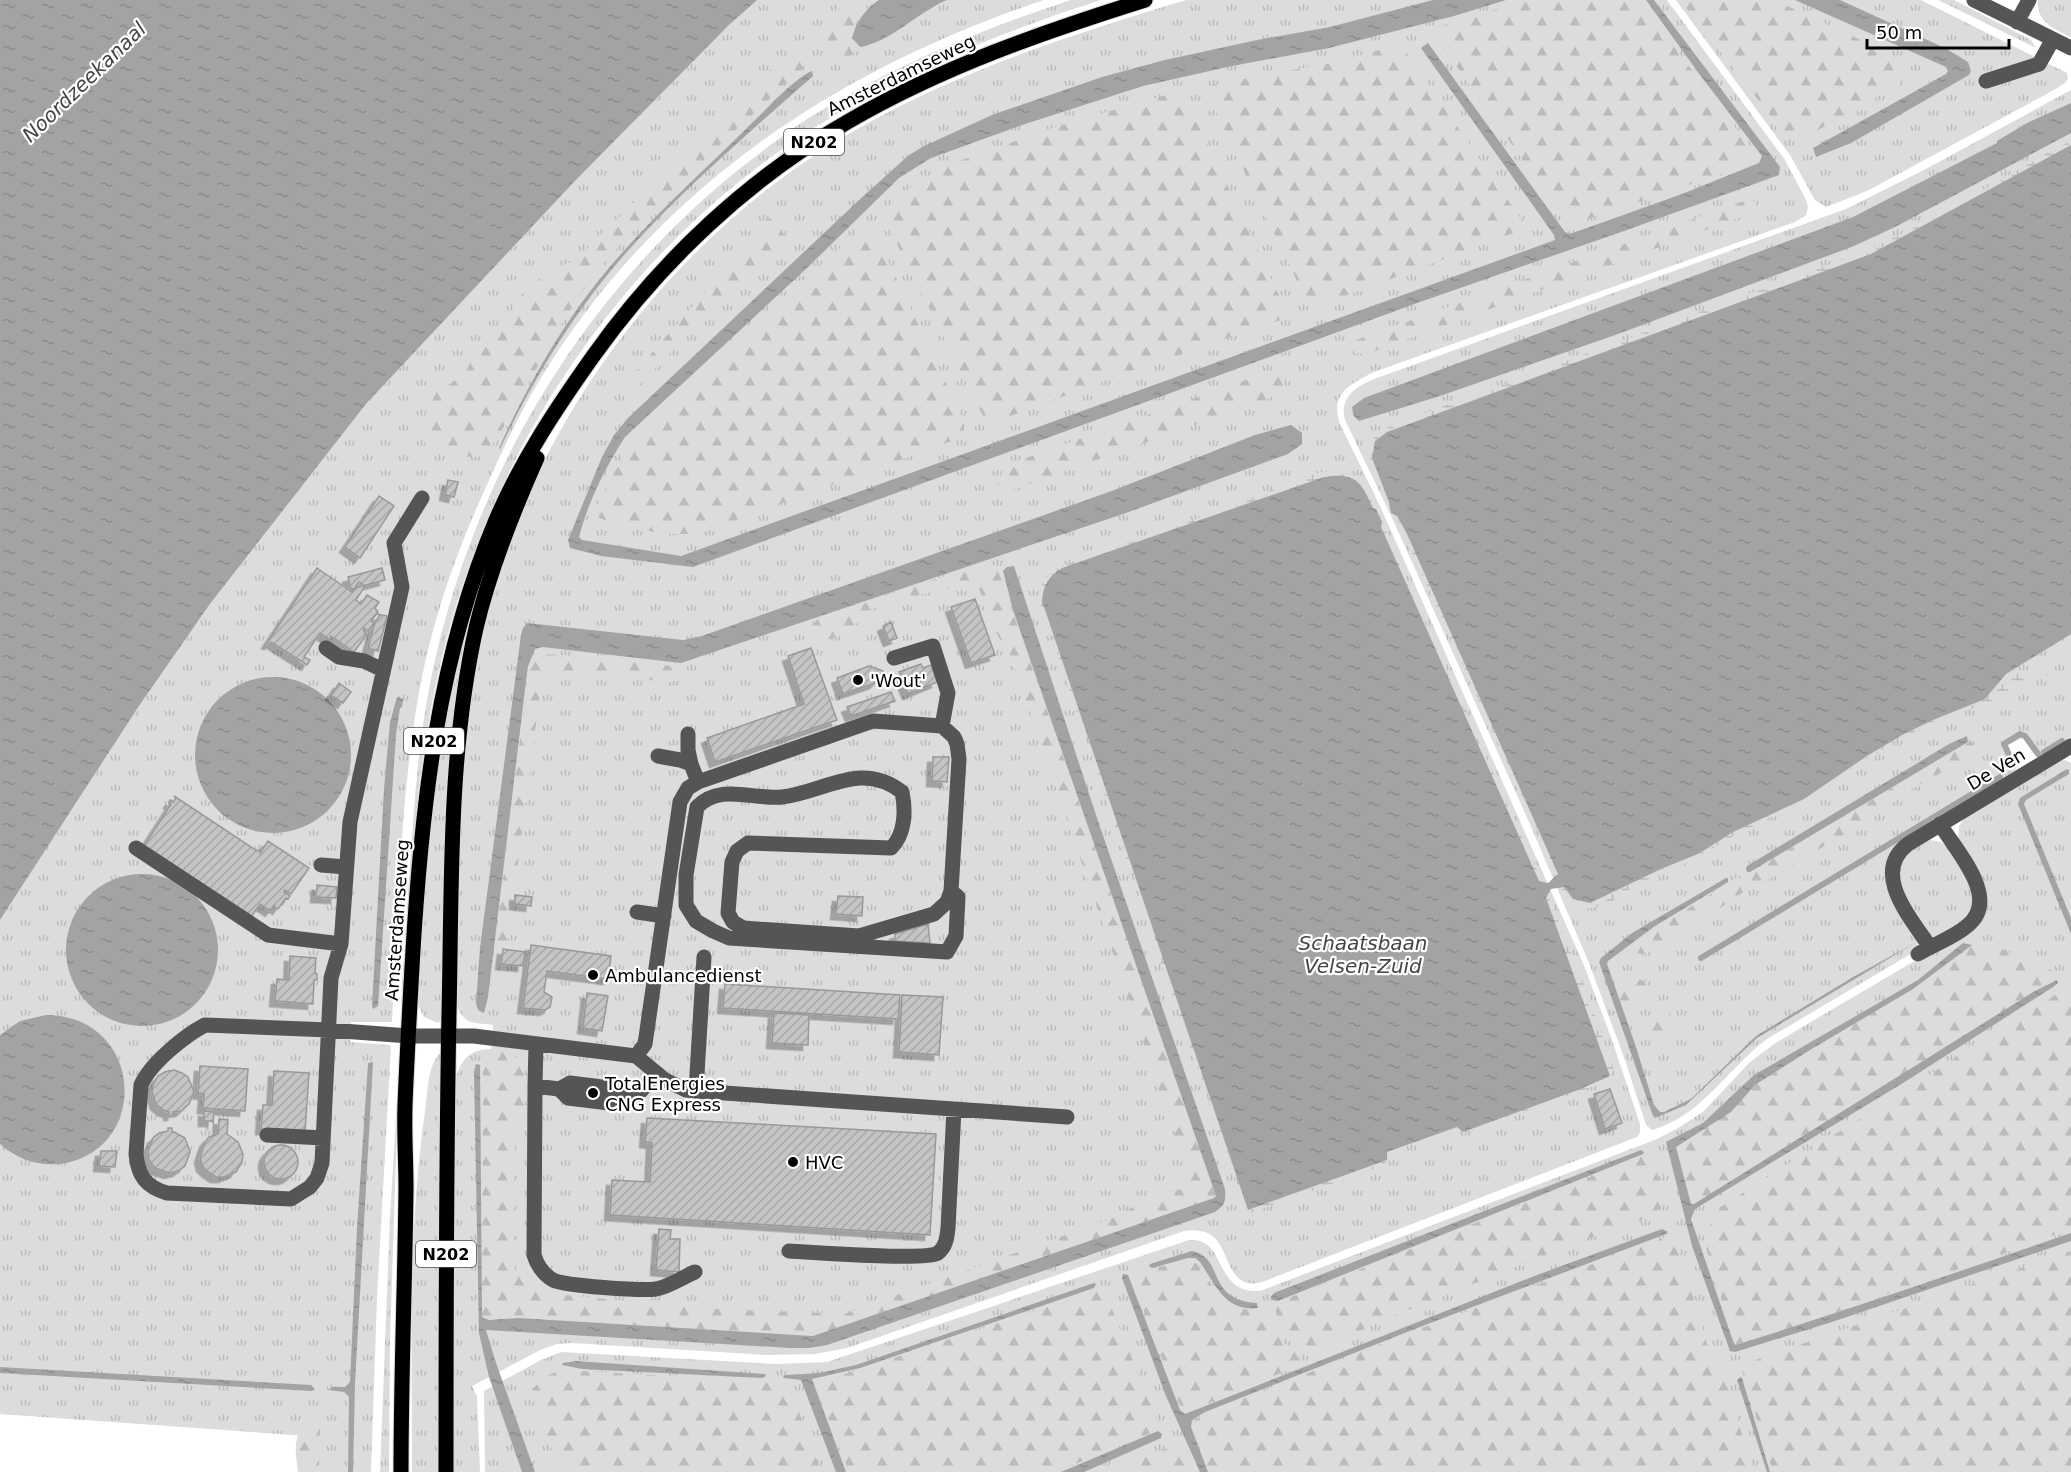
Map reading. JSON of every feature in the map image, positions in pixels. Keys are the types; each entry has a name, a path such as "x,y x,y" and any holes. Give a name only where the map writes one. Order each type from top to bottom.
{"main road":[{"name":"Amsterdamseweg","path":"401,1472 406,1188 405,1109 423,825 433,748 449,661 471,589 497,517 523,465 564,399 621,319 678,255 733,203 789,160 847,122 932,78 1039,34 1145,0"},
{"name":"Amsterdamseweg","path":"446,1472 449,1036 454,803 468,672 481,610 499,549 517,501 564,399"}],"street":[{"path":"1974,0 2071,48"},
{"path":"2018,22 2029,0"},
{"path":"1986,81 2039,64 2053,39"},
{"path":"422,498 394,543 402,587 350,822 341,944 331,978 329,1030 322,1163 317,1178 310,1187 291,1199 166,1193 155,1190 147,1184 137,1166 141,1085 153,1067 193,1032 205,1025 329,1030 409,1036 492,1038 636,1056 675,1086 696,1091 1067,1117"},
{"path":"894,658 933,646 948,693 942,726"},
{"path":"326,648 339,657 364,661 383,670"},
{"path":"636,1056 645,1044 680,802 688,788 698,782 873,721 942,726 954,737 959,751 951,891 947,902 934,914 859,936 743,928 733,922 728,913 732,862 737,851 748,843 891,848 899,840 905,806 902,792 890,783 869,778 839,780 781,797 719,794 705,799 698,807 686,875 686,905 696,921 729,938 947,952 956,936 958,897 951,891"},
{"path":"688,734 688,750 698,782"},
{"name":"De Ven","path":"1940,824 1975,878 1980,903 1978,912 1969,925 1924,950 1894,885 1891,870 1896,855 1940,824 2071,746"},
{"path":"658,756 680,759 691,764"},
{"path":"136,848 268,935 341,944"},
{"path":"321,865 346,867"},
{"path":"637,912 664,916"},
{"path":"696,1091 704,957"},
{"path":"536,1044 533,1249 538,1266 552,1280 563,1283 650,1289 665,1286 695,1272"},
{"path":"535,1086 559,1089 568,1098 609,1103 618,1096 637,1095 656,1073"},
{"path":"789,1251 909,1256 932,1256 939,1252 945,1246 948,1228 954,1109"},
{"path":"267,1135 323,1138"}],"green space":[{"path":"756,0 1044,0 967,29 893,62 823,101 757,145 695,195 637,250 585,312 539,381 492,474 465,535 447,585 425,661 420,687 404,812 392,1022 351,1022 350,1042 391,1047 377,1298 371,1472 306,1472 308,1436 0,1414 0,920 139,706 210,604 366,404 573,183"},
{"path":"840,0 855,0 861,11 853,26 851,38 860,48 842,61 831,58 824,49 826,36 837,20"},
{"path":"1071,0 1101,0 988,40 914,73 843,110 809,131 742,179 680,234 624,295 574,361 531,431 494,505 464,582 441,661 419,789 402,1006 417,779 425,713 438,647 458,578 483,511 514,446 549,384 589,325 634,269 684,218 738,170 781,137 838,100 902,67 969,37"},
{"path":"1186,0 1667,0 1785,160 1806,200 1808,207 1806,215 1795,222 1374,372 1344,391 1337,404 1340,424 1380,506 1583,963 1611,1037 1640,1124 1640,1133 1637,1137 1258,1283 1248,1283 1232,1271 1224,1251 1211,1235 1200,1231 1184,1231 847,1348 815,1354 768,1355 557,1344 540,1350 472,1386 477,1396 480,1472 452,1472 454,1087 461,1065 469,1055 491,1049 493,1025 467,1020 457,1006 456,916 461,781 471,692 479,648 500,569 529,492 568,418 613,348 666,283 725,224 790,172 859,128 937,88 1060,40"},
{"path":"1528,0 1645,0 1684,60 1744,139 1752,158 1747,165 1577,223 1566,221 1437,39 1438,27"},
{"path":"1676,0 1921,0 2067,73 2068,79 2052,91 1867,191 1826,207 1815,200 1790,155"},
{"path":"1680,0 1775,0 1880,49 1905,64 1899,85 1800,140 1787,137"},
{"path":"1938,0 1954,0 2031,40 2036,48"},
{"path":"2038,0 2071,0 2071,37 2047,24 2040,14"},
{"path":"1392,46 1404,49 1523,222 1519,231 1318,306 1307,302 1208,95 1212,85 1341,61"},
{"path":"789,54 800,59 803,68 672,191 618,247 593,277 571,308 485,456 457,457 427,448 420,425 436,393 464,375 477,349 500,330 521,295 550,269 573,262 781,59"},
{"path":"2071,90 2071,739 2040,756 2034,754 2023,738 2007,745 2016,770 1903,840 1890,854 1886,866 1920,942 1914,952 1767,1039 1700,1103 1670,1123 1652,1130 1646,1125 1589,963 1529,822 1394,522 1345,420 1347,398 1357,388 1377,378 1846,209 1924,170"},
{"path":"1173,93 1186,97 1285,308 1281,320 1136,369 995,422 984,418 886,222 886,209 905,191 945,166 1058,126"},
{"path":"2071,141 2071,152 2013,187 1391,500 1389,504 1368,454 1375,436 1392,425 1871,249 1945,212"},
{"path":"1752,198 1758,211 1366,354 1354,353 1353,347 1356,340"},
{"path":"772,215 785,236 633,391 623,386"},
{"path":"859,230 874,232 964,421 964,431 960,438 698,534 648,531 599,518 596,509 613,472 634,440"},
{"path":"1277,369 1285,379 1285,392 1008,492 997,483 1006,465"},
{"path":"1322,472 1343,473 1356,479 1366,490 1376,509 1373,509 1140,877 1133,880 1039,599 1043,582 1052,571 1068,563 1152,535"},
{"path":"1393,515 1398,516 1410,535 1555,862 1557,874 1396,517"},
{"path":"1382,522 1415,601 1543,883 1535,877 1380,526"},
{"path":"991,564 997,567 1216,1195 1214,1198 813,1336 518,1318 489,1320 482,1317 483,1067 486,1056 496,1053 508,1053 520,1060 526,1084 524,1109 515,1121 513,1264 516,1273 520,1276 531,1279 543,1290 556,1294 693,1308 844,1314 1116,1217 1136,1205 1187,1187 1190,1178 1011,657 995,631 976,581 887,603 868,611 849,630 830,639 820,637 812,625 818,619 925,582"},
{"path":"464,628 468,629 453,726 449,775 444,872 443,1019 438,1023 424,1017 418,1005 423,904 436,769"},
{"path":"546,654 678,668 676,680 671,682 545,671 542,678 508,940 502,949 496,1001 489,994 528,677 533,661"},
{"path":"2038,671 2049,674 2010,690 1981,706 1937,720 1887,747 1780,813 1733,836 1689,862 1630,889 1607,905 1583,909 1572,901 1561,888 1567,888 2006,674"},
{"path":"1971,741 1975,747 1975,754 1906,792 1856,830 1841,836 1755,887 1750,882 1750,872"},
{"path":"2065,760 2071,763 2071,1472 485,1472 484,1391 541,1360 561,1352 777,1364 827,1362 1189,1240 1201,1241 1210,1247 1234,1284 1245,1290 1260,1291 1657,1139 1704,1111 1750,1062 1777,1042 1928,953 1986,905 1985,887 1958,840 1959,826 1965,817"},
{"path":"1930,840 1944,844 1950,850 1966,874 1973,893 1972,910 1966,920 1935,937 1931,936 1909,905 1897,872 1907,852"},
{"path":"1735,878 1740,878 1746,890 1706,918 1646,954 1636,953 1632,946 1646,933 1677,916"},
{"path":"1547,893 1588,995 1613,1067 1611,1074 1595,1086 1464,1133"},
{"path":"1157,943 1166,956 1387,1162 1379,1167 1248,1214 1154,944"},
{"path":"1972,945 2001,949 2062,976 1692,1205 1675,1151 1677,1145 1731,1112 1755,1085 1913,989"},
{"path":"1634,978 1645,981 1650,991 1638,1007 1627,1008 1613,998 1611,985"},
{"path":"2071,985 2071,1229 1807,1323 1735,1345 1705,1244 1710,1233 1711,1213"},
{"path":"1659,1008 1670,1009 1671,1023 1666,1034 1654,1036 1648,1022"},
{"path":"441,1054 440,1472 412,1472 413,1246 429,1081 432,1066"},
{"path":"399,1066 390,1341 389,1472 380,1472 390,1217"},
{"path":"1648,1154 1653,1156 1665,1204 1656,1212 1634,1224 1528,1262 1325,1345 1307,1348 1300,1346 1284,1332 1274,1302"},
{"path":"1669,1236 1676,1240 1707,1344 1723,1370 1753,1472 1209,1472 1192,1428 1193,1421 1205,1414 1411,1332"},
{"path":"2071,1251 2071,1472 1773,1472 1742,1371 1744,1364"},
{"path":"1188,1259 1200,1267 1217,1294 1228,1304 1249,1310 1265,1307 1284,1343 1300,1357 1301,1364 1186,1412 1182,1410 1130,1276 1132,1272 1147,1267 1150,1270"},
{"path":"1101,1289 1105,1292 1159,1425 1152,1433 1055,1472 849,1472 815,1385 818,1380 842,1375"},
{"path":"562,1370 763,1381 792,1393 821,1472 559,1472 532,1389 548,1375"},
{"path":"308,1423 320,1427 319,1472 298,1472 297,1439"},
{"path":"1170,1447 1178,1449 1191,1472 1112,1472"}],"water":[{"name":"Noordzeekanaal","path":"0,0 757,0 729,25 573,183 366,404 210,604 139,706 0,920"},
{"path":"879,0 947,0 883,39 860,47 852,38 856,27 865,12"},
{"path":"1433,0 1506,0 1454,16 1329,48 1143,86 1022,125 931,158 899,178 807,268 625,437 598,485 579,537 582,540 681,556 1555,240 1554,235 1421,48 1428,43 1565,232 1570,234 1682,194 1759,163 1762,156 1646,0 1654,0 1780,167 1779,175 1420,302 693,567 601,556 570,548 568,540 602,457 614,435 628,418 859,200 908,156 922,147 992,115 1102,77 1165,60 1330,27"},
{"path":"1795,0 1840,0 1945,48 1968,62 1971,71 1969,75 1851,143 1816,157 1813,148 1948,71 1946,67"},
{"path":"812,71 813,76 699,179 614,267 577,316 543,367 500,449 538,371 569,321 603,275 636,237 682,191 787,89"},
{"path":"2071,103 2071,133 1895,227 1854,246 1618,334 1440,396 1359,421 1354,416 1352,407 1364,398 1853,217 1997,143 2027,123"},
{"name":"Schaatsbaan Velsen-Zuid","path":"2071,145 2071,634 2006,674 1985,699 1904,734 1804,799 1733,832 1700,853 1590,903 1573,899 1564,887 1551,889 1546,898 1610,1076 1463,1132 1457,1127 1387,1152 1387,1160 1248,1210 1042,601 1045,586 1050,578 1062,568 1324,477 1343,476 1356,480 1365,491 1382,522 1381,527 1539,881 1548,883 1558,874 1407,534 1397,516 1391,513 1372,458 1375,441 1387,432 1871,254"},
{"path":"1291,425 1302,433 1302,444 1288,454 1123,514 681,663 542,647 535,649 528,666 488,997 484,1013 478,1010 476,1003 480,948 521,635 527,623 683,640 702,636 1109,492 1255,435"},
{"path":"1014,566 1099,824 1225,1189 1223,1205 1215,1212 827,1345 790,1348 486,1330 535,1472 522,1472 489,1377 479,1333 474,1072 476,1064 480,1065 482,1317 489,1320 518,1318 813,1336 1216,1196 1013,610 1003,571 1007,567"},
{"path":"273,677 303,683 328,700 345,725 351,755 345,785 328,810 303,827 273,833 243,827 218,810 201,785 195,755 201,725 218,700 243,683"},
{"path":"397,697 403,699 396,735 378,1006 373,1009 384,789 390,722"},
{"path":"1967,736 1968,742 1747,872 1747,866 1949,744"},
{"path":"2067,769 2069,774 2026,800 2024,804 2071,918 2071,934 2018,804 2020,798"},
{"path":"142,874 171,879 196,896 213,921 218,950 213,979 196,1004 171,1021 142,1026 113,1021 88,1004 71,979 66,950 71,921 88,896 113,879"},
{"path":"1726,878 1728,882 1655,926 1607,964 1654,1105 1660,1112 1691,1099 1756,1036 1853,977 1913,944 1757,1038 1686,1105 1655,1118 1599,962 1632,933"},
{"path":"1963,943 1972,945 1913,989 1755,1085 1731,1112 1676,1147 1691,1204 1694,1204 2035,991 2057,980 2058,983 2053,987 1903,1083 1695,1209 1691,1219 1733,1341 1735,1345 1781,1331 2071,1233 2071,1241 1832,1322 1735,1352 1730,1351 1692,1246 1666,1142 1703,1123 1754,1075 1918,980"},
{"path":"46,1015 79,1021 103,1037 118,1060 125,1086 122,1112 110,1136 89,1154 59,1164 43,1164 28,1160 13,1154 0,1144 0,1035 20,1021"},
{"path":"373,1062 355,1383 353,1472 348,1472 349,1397 344,1392 329,1390 332,1387 345,1387 350,1382 368,1063"},
{"path":"1641,1150 1643,1154 1278,1301 1272,1300 1274,1293"},
{"path":"1662,1229 1668,1232 1205,1412 1192,1420 1191,1427 1208,1472 1200,1472 1166,1396 1122,1278 1123,1274 1128,1275 1180,1410 1185,1414 1537,1275"},
{"path":"1192,1251 1209,1261 1222,1287 1230,1294 1241,1300 1257,1303 1258,1308 1237,1306 1229,1301 1195,1258 1152,1268 1149,1266"},
{"path":"1096,1284 1094,1288 860,1368 812,1379 846,1472 836,1472 801,1380 783,1376 819,1373 856,1365"},
{"path":"576,1361 765,1374 766,1376 762,1378 582,1369 562,1365"},
{"path":"0,1367 311,1385 315,1389 312,1391 0,1373"},
{"path":"1740,1377 1770,1472 1767,1472 1737,1380"},
{"path":"1158,1431 1162,1434 1161,1438 1084,1472 1061,1472"}],"building":[{"path":"448,480 458,482 454,497 445,495"},
{"path":"379,496 394,506 360,558 345,547"},
{"path":"317,568 352,592 359,582 365,586 356,600 361,604 367,595 379,602 375,608 378,612 371,621 374,623 368,631 364,628 367,634 354,652 331,636 329,639 320,633 304,657 310,660 307,665 271,642 267,643"},
{"path":"382,568 385,580 351,589 348,577"},
{"path":"975,599 995,655 971,663 951,607"},
{"path":"377,614 387,616 378,651 368,648 375,622 380,615"},
{"path":"891,622 897,638 889,641 883,626"},
{"path":"811,648 837,720 715,762 707,738 804,704 788,656"},
{"path":"921,664 923,668 931,665 937,682 908,694 899,672"},
{"name":"'Wout'","path":"869,666 883,671 879,679 875,683 843,694 837,678"},
{"path":"339,683 351,692 343,703 331,695"},
{"path":"891,692 895,701 851,716 847,707"},
{"path":"933,757 949,757 947,782 932,781"},
{"path":"174,796 257,851 260,850 260,853 268,841 309,868 291,894 285,890 284,892 290,896 288,899 286,898 278,909 274,906 271,911 260,904 251,917 144,846 171,804 169,803 171,800 173,802 176,798"},
{"path":"317,885 337,887 336,898 316,897"},
{"path":"515,895 532,897 531,906 515,904"},
{"path":"838,896 863,897 862,916 836,914"},
{"path":"928,924 930,943 895,941 895,934"},
{"name":"Ambulancedienst","path":"531,945 611,956 608,979 547,971 544,992 552,997 550,1007 545,1010 523,1008"},
{"path":"503,949 525,952 523,966 501,964"},
{"path":"290,956 316,958 317,980 314,980 313,1004 275,1001 277,979 289,980"},
{"path":"725,984 900,995 898,1019 723,1008"},
{"path":"587,993 608,996 602,1031 583,1028"},
{"path":"902,995 943,997 939,1055 899,1052"},
{"path":"774,1013 809,1015 808,1045 772,1043"},
{"path":"200,1066 248,1069 245,1111 203,1108 204,1094 198,1093"},
{"path":"174,1070 188,1077 194,1092 189,1104 181,1111 169,1115 169,1112 156,1104 152,1092 158,1076"},
{"path":"274,1071 309,1073 305,1131 261,1129 263,1105 272,1105"},
{"path":"1610,1089 1622,1123 1605,1129 1594,1094"},
{"path":"204,1111 214,1112 213,1123 204,1121"},
{"name":"HVC","path":"647,1118 936,1134 930,1235 610,1215 612,1180 650,1182 652,1143 645,1142"},
{"path":"219,1119 228,1120 227,1134 238,1142 243,1154 242,1162 236,1172 224,1177 216,1177 208,1172 202,1166 200,1157 205,1142 209,1137 218,1134"},
{"path":"168,1128 172,1128 172,1131 185,1138 190,1152 185,1166 169,1173 155,1168 149,1160 148,1151 153,1138 159,1133 168,1131"},
{"path":"281,1145 293,1150 298,1162 293,1174 281,1179 269,1174 264,1162 269,1150"},
{"path":"101,1151 117,1151 115,1167 99,1166"},
{"path":"659,1229 671,1230 670,1239 680,1239 679,1272 656,1270"}],"waterway":[{"path":"2012,761 2004,744 2020,734 2025,736 2038,754"},
{"path":"2044,752 2062,741"},
{"path":"1701,958 2000,777"}],"place":[{"name":"'Wout'","path":"858,680"},
{"name":"Ambulancedienst","path":"593,975"},
{"name":"TotalEnergies CNG Express","path":"593,1093"},
{"name":"HVC","path":"793,1162"}]}
